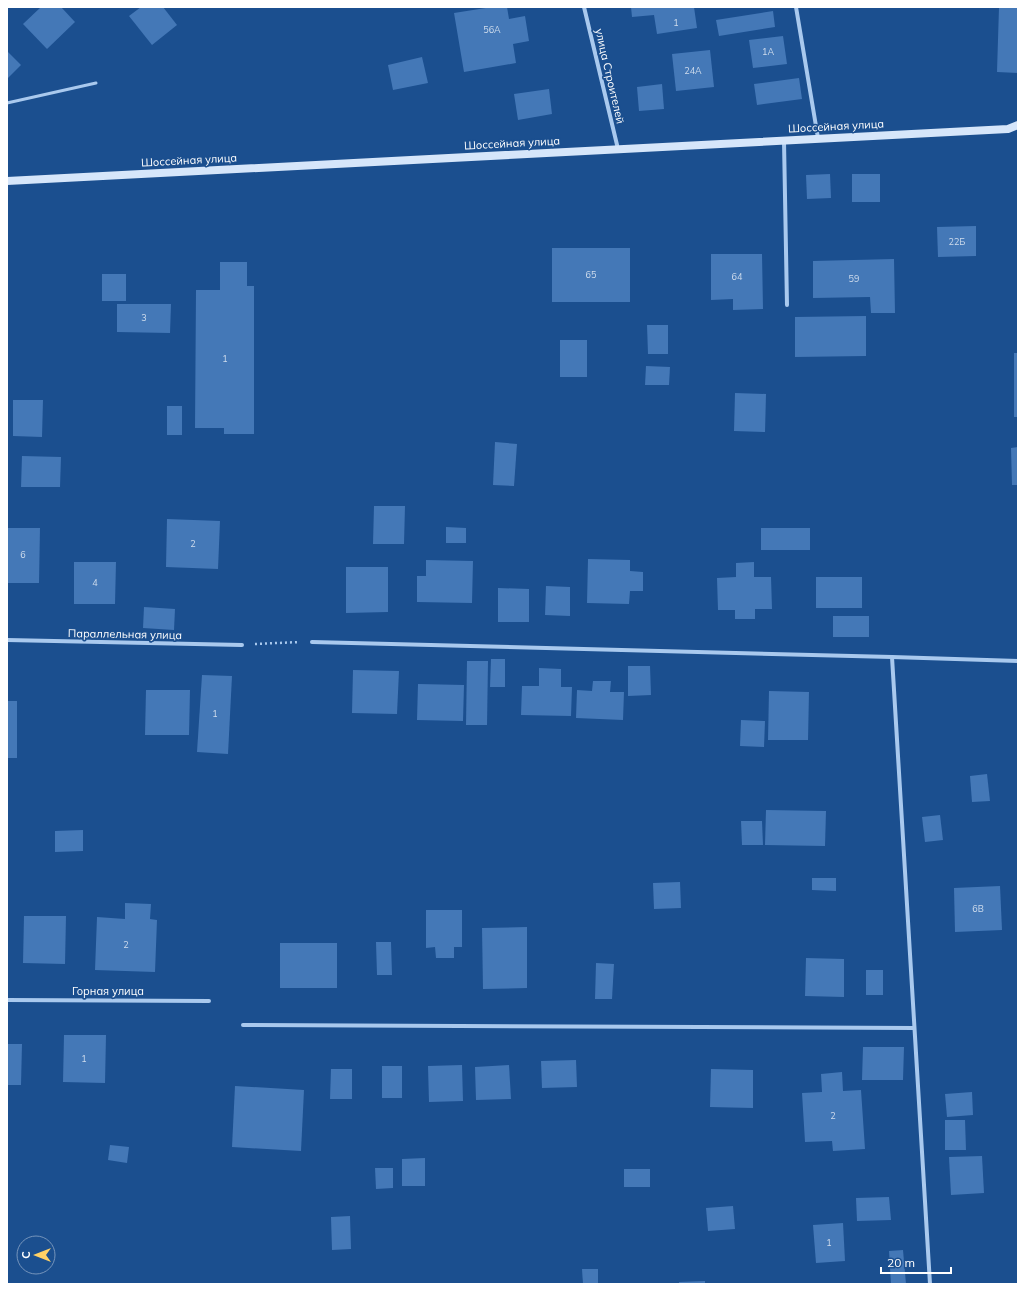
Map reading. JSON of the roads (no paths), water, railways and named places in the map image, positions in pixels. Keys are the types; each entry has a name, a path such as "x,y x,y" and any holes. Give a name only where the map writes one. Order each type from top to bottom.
{"street":[{"name":"улица Строителей","path":"584,7 618,149"},
{"path":"796,7 818,138"},
{"name":"Шоссейная улица","path":"7,181 1008,129 1018,125"},
{"path":"784,140 787,305"},
{"name":"Параллельная улица","path":"7,640 242,645"},
{"path":"312,642 892,656 1018,661"},
{"path":"892,656 930,1284"},
{"name":"Горная улица","path":"7,1000 209,1001"},
{"path":"243,1025 914,1028"}],"lane":[{"path":"7,103 96,83"}]}
